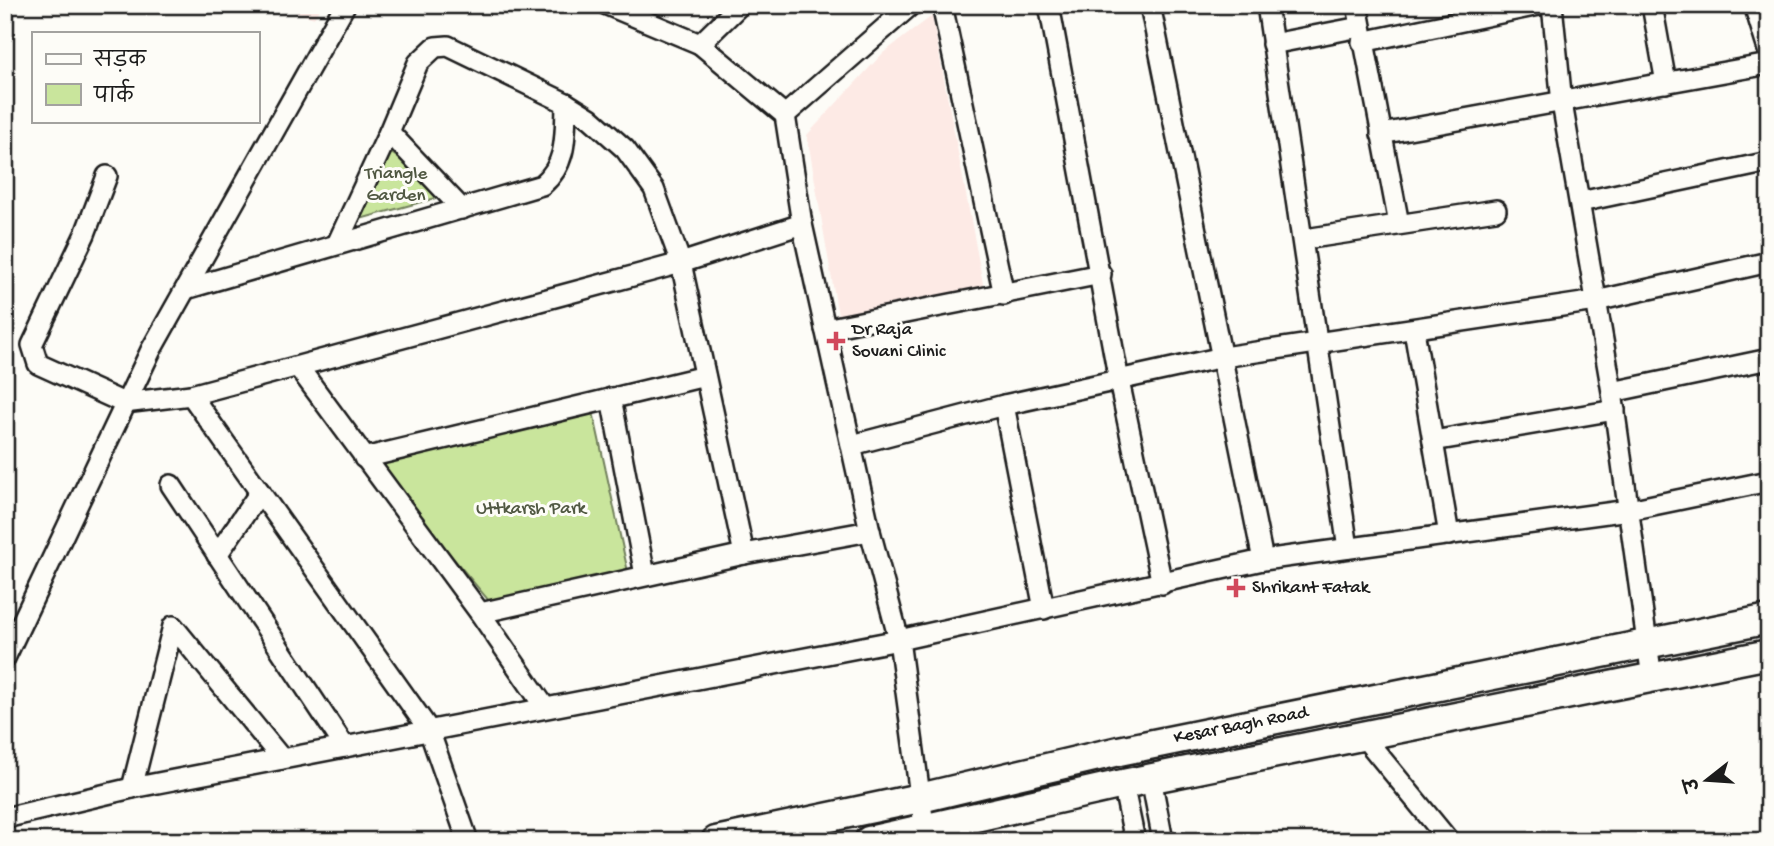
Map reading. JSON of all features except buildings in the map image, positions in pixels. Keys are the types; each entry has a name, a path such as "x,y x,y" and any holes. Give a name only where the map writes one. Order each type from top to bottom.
{"main road":[{"name":"Kesar Bagh Road","path":"716,841 920,798 1119,751 1769,619"},
{"name":"Kesar Bagh Road","path":"869,841 925,836 1137,781 1769,654"}],"street":[{"path":"5,658 124,404 345,5"},
{"path":"607,5 700,44 785,115 802,223 825,329 870,531 899,640 925,836"},
{"path":"700,44 740,5"},
{"path":"785,115 911,5"},
{"path":"942,5 1004,295"},
{"path":"1049,5 1119,381 1162,584"},
{"path":"1150,5 1263,560"},
{"path":"1267,5 1305,239 1349,548"},
{"path":"1357,5 1399,224"},
{"path":"1272,44 1361,34 1539,5"},
{"path":"1552,5 1562,103 1614,401 1650,644 1652,678"},
{"path":"1652,5 1666,83"},
{"path":"1754,5 1769,53"},
{"path":"337,244 418,63 435,47 448,46 566,103 590,118 625,149 654,188 681,263 744,554"},
{"path":"1381,134 1769,64"},
{"path":"186,289 542,185 553,176 564,151 566,103"},
{"path":"389,132 463,209"},
{"path":"1580,202 1769,162"},
{"path":"107,176 85,234 32,345 37,364 124,404 191,395 299,368 681,263 802,223"},
{"path":"1305,239 1496,210"},
{"path":"852,445 1004,405 1223,357 1596,301 1769,262"},
{"path":"825,329 1101,275"},
{"path":"1414,330 1449,535"},
{"path":"1433,441 1614,401 1769,359"},
{"path":"299,368 480,613 544,706"},
{"path":"364,458 705,376"},
{"path":"191,395 429,730 468,841"},
{"path":"611,398 645,575"},
{"path":"1004,405 1044,609"},
{"path":"5,818 132,788 544,706 899,640 1263,560 1629,510 1769,481"},
{"path":"172,485 345,747"},
{"path":"217,555 260,492"},
{"path":"480,613 744,554 870,531"},
{"path":"132,788 173,626 282,760"},
{"path":"1391,730 1392,771"},
{"path":"1363,736 1449,841"},
{"path":"1135,841 1137,781"},
{"path":"1137,781 1163,841"}],"shaded area":[{"path":"275,5 323,5 314,18"},
{"path":"932,16 985,294 839,321 807,135 883,53"}],"green space":[{"name":"Triangle Garden","path":"387,150 450,194 353,221"},
{"name":"Uttkarsh Park","path":"592,407 628,572 489,601 376,466"}],"place":[{"name":"Dr Raja Sovani Clinic","path":"836,341"},
{"name":"Shrikant Fatak","path":"1236,588"}]}
